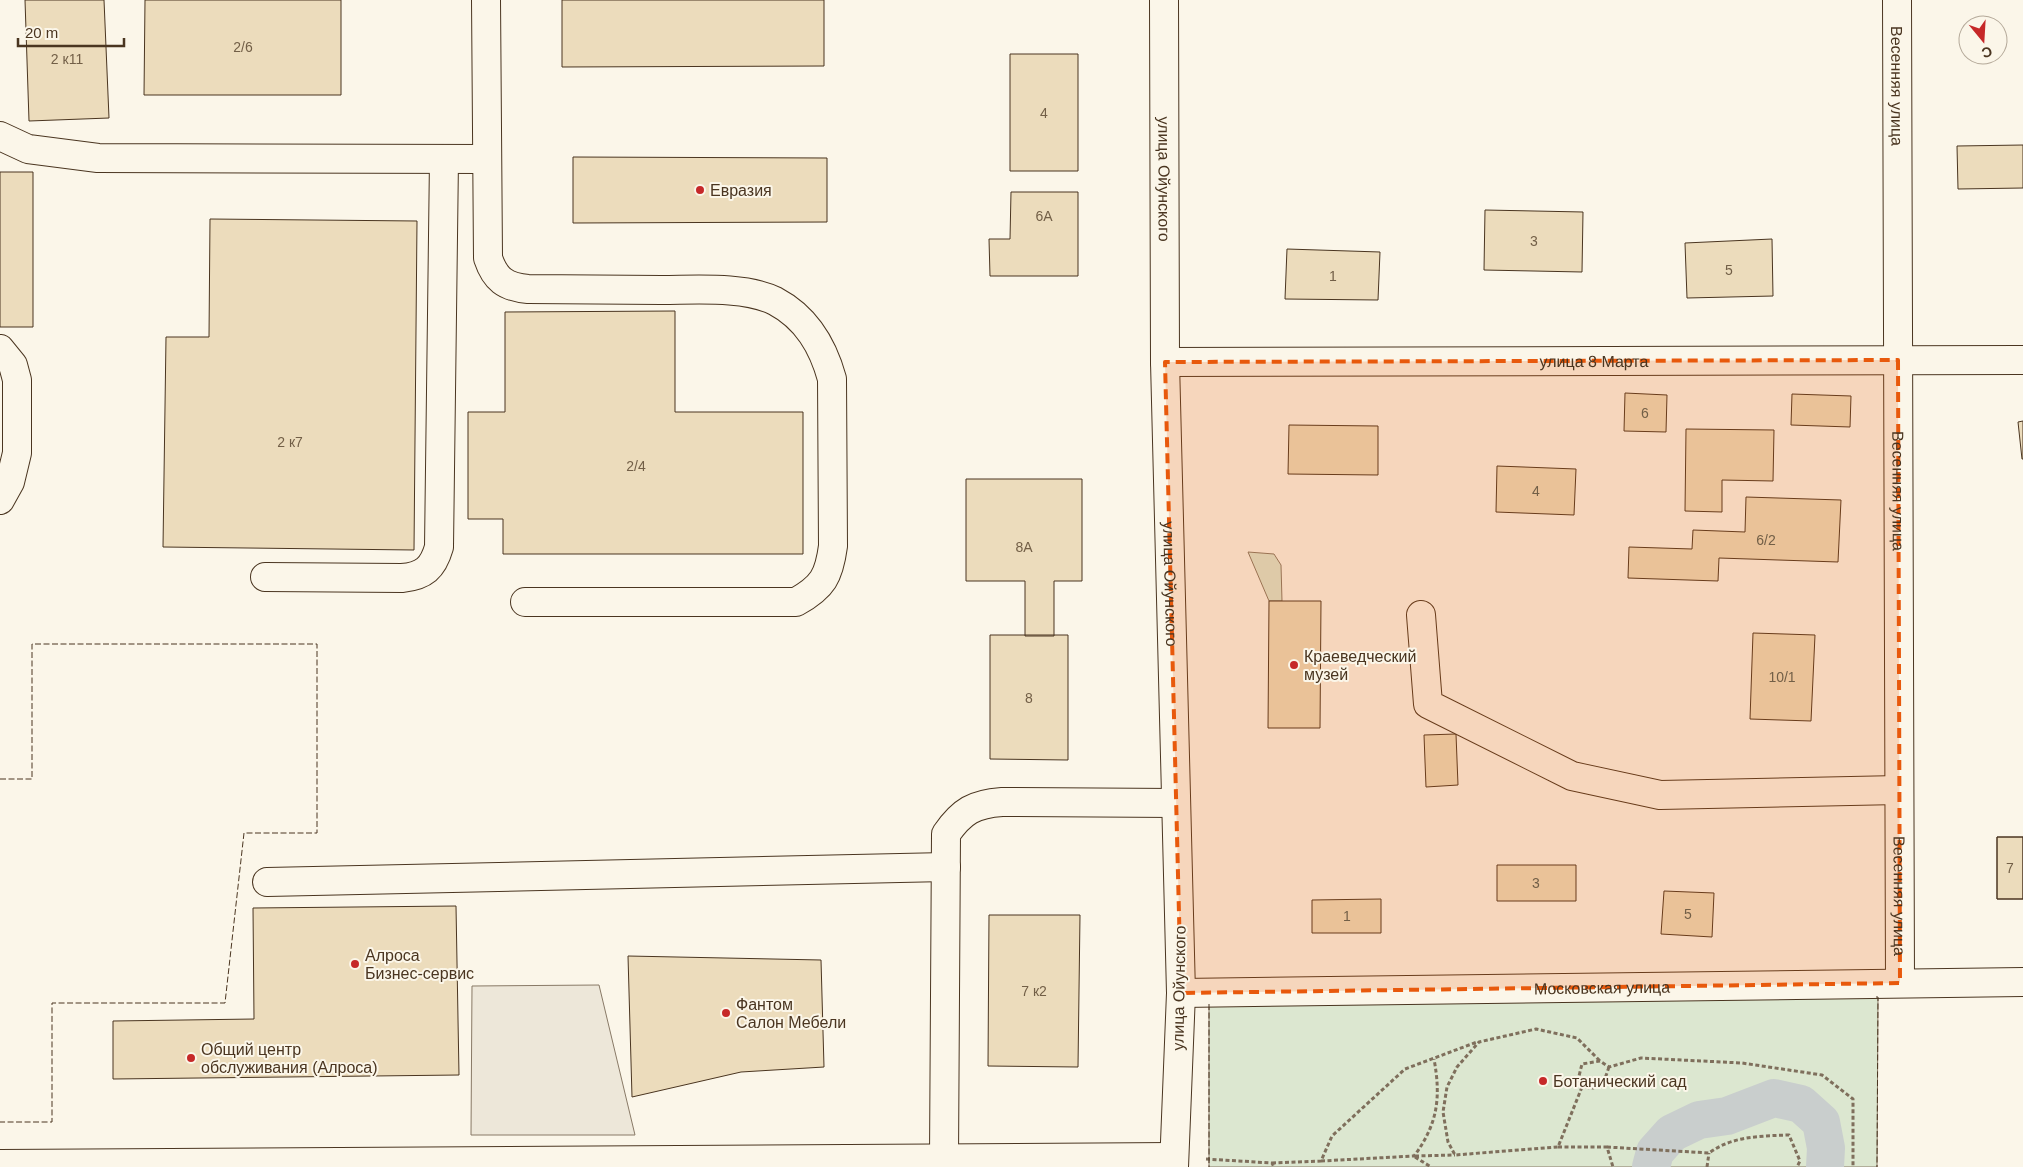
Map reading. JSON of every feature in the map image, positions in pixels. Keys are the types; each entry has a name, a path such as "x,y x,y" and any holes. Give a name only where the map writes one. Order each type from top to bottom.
{"street":[{"path":"486,0 488,258 493,272 501,281 513,288 528,289 733,290 774,301 799,317 815,335 826,356 832,379 833,546 830,568 822,584 811,594 796,602 525,602"},
{"name":"улица Ойунского","path":"1164,0 1164,362 1181,993 1174,1162"},
{"name":"Весенняя улица","path":"1897,0 1900,983"},
{"path":"0,136 28,149 98,158 488,159"},
{"path":"265,577 402,578 417,576 428,571 435,562 439,548 444,158"},
{"path":"0,349 13,365 17,380 17,453 10,482 0,500"},
{"name":"улица 8 Марта","path":"1164,362 2023,360"},
{"path":"1421,615 1428,704 1572,776 1660,795 1899,790"},
{"path":"944,1159 946,834 956,820 968,810 983,804 1002,802 1176,803"},
{"path":"268,882 946,867"},
{"name":"Московская улица","path":"1181,993 2023,982"},
{"path":"0,1164 463,1164 944,1159 1174,1162"}],"path":[{"path":"1321,1161 1332,1136 1405,1069 1479,1042 1536,1028 1577,1038 1600,1061 1609,1067 1642,1058 1742,1064 1822,1075 1853,1099 1853,1167"},
{"path":"1455,1155 1448,1142 1443,1112 1446,1087 1457,1067 1479,1042"},
{"path":"1414,1156 1434,1123 1439,1086 1434,1059"},
{"path":"1558,1147 1582,1087 1579,1076 1582,1064 1600,1061"},
{"path":"1582,1087 1593,1088 1603,1084 1609,1067"},
{"path":"1174,1162 1273,1165 1558,1147 1607,1147 1709,1153 1722,1144 1760,1136 1789,1135 1800,1161 1798,1167"},
{"path":"1607,1147 1613,1167"},
{"path":"1707,1167 1709,1153"},
{"path":"1414,1156 1430,1167"}],"highlighted area":[{"path":"1898,360 1900,983 1181,993 1165,362"}],"green space":[{"path":"1248,552 1274,554 1281,565 1282,601 1269,601"},
{"name":"Ботанический сад","path":"1878,997 1877,1167 1209,1167 1209,1002"}],"shaded area":[{"path":"599,985 635,1135 471,1135 472,986"}],"building":[{"path":"25,0 104,0 109,118 29,121"},
{"path":"145,0 341,0 341,95 144,95"},
{"path":"562,0 824,0 824,66 562,67"},
{"path":"1010,54 1078,54 1078,171 1010,171"},
{"path":"2023,145 2023,188 1958,189 1957,146"},
{"name":"Евразия","path":"573,157 827,158 827,222 573,223"},
{"path":"0,172 33,172 33,327 0,327"},
{"path":"1011,192 1078,192 1078,276 990,276 989,239 1010,239"},
{"path":"1485,210 1583,212 1582,272 1484,270"},
{"path":"210,219 417,221 414,550 163,547 166,337 209,337"},
{"path":"1772,239 1773,296 1687,298 1685,243"},
{"path":"1287,249 1380,252 1378,300 1285,299"},
{"path":"675,311 675,412 803,412 803,554 503,554 503,519 468,519 468,412 505,412 505,312"},
{"path":"1625,393 1667,395 1666,432 1624,431"},
{"path":"1792,394 1851,396 1850,427 1791,425"},
{"path":"2023,421 2023,459 2022,459 2018,422"},
{"path":"1289,425 1378,426 1378,475 1288,474"},
{"path":"1686,429 1774,430 1773,481 1722,480 1722,512 1685,511"},
{"path":"1497,466 1576,469 1574,515 1496,512"},
{"path":"966,479 1082,479 1082,581 1054,581 1054,636 1025,636 1025,581 966,581"},
{"path":"1746,497 1841,500 1838,562 1719,558 1718,581 1628,578 1629,547 1692,549 1693,530 1745,532"},
{"name":"Краеведческий музей","path":"1269,601 1321,601 1320,728 1268,728"},
{"path":"1753,633 1815,635 1811,721 1750,719"},
{"path":"990,635 1068,635 1068,760 990,759"},
{"path":"1456,734 1458,785 1426,787 1424,735"},
{"path":"1997,837 2023,837 2023,899 1997,899"},
{"path":"1997,837 2023,837 2023,899 1997,899"},
{"path":"1497,865 1576,865 1576,901 1497,901"},
{"path":"1664,891 1714,893 1712,937 1661,934"},
{"path":"1381,899 1381,933 1312,933 1312,900"},
{"name":"Алроса Бизнес-сервис","path":"456,906 459,1075 113,1079 113,1021 254,1019 253,908"},
{"path":"989,915 1080,915 1078,1067 988,1066"},
{"name":"Фантом Салон Мебели","path":"628,956 821,960 824,1067 741,1072 632,1097"}],"waterway":[{"path":"1651,1167 1655,1152 1672,1133 1699,1120 1727,1116 1774,1098 1801,1104 1821,1122 1826,1148 1825,1167"}],"fence":[{"path":"0,779 32,779 32,644 317,644 317,833 244,833 225,1003 52,1003 52,1122 0,1122"},
{"path":"1876,997 1878,997 1877,1167"},
{"path":"1209,1004 1209,1167"}],"place":[{"name":"Евразия","path":"700,190"},
{"name":"Краеведческий музей","path":"1294,665"},
{"name":"Алроса Бизнес-сервис","path":"355,964"},
{"name":"Фантом Салон Мебели","path":"726,1013"},
{"name":"Общий центр обслуживания (Алроса)","path":"191,1058"},
{"name":"Ботанический сад","path":"1543,1081"}]}
